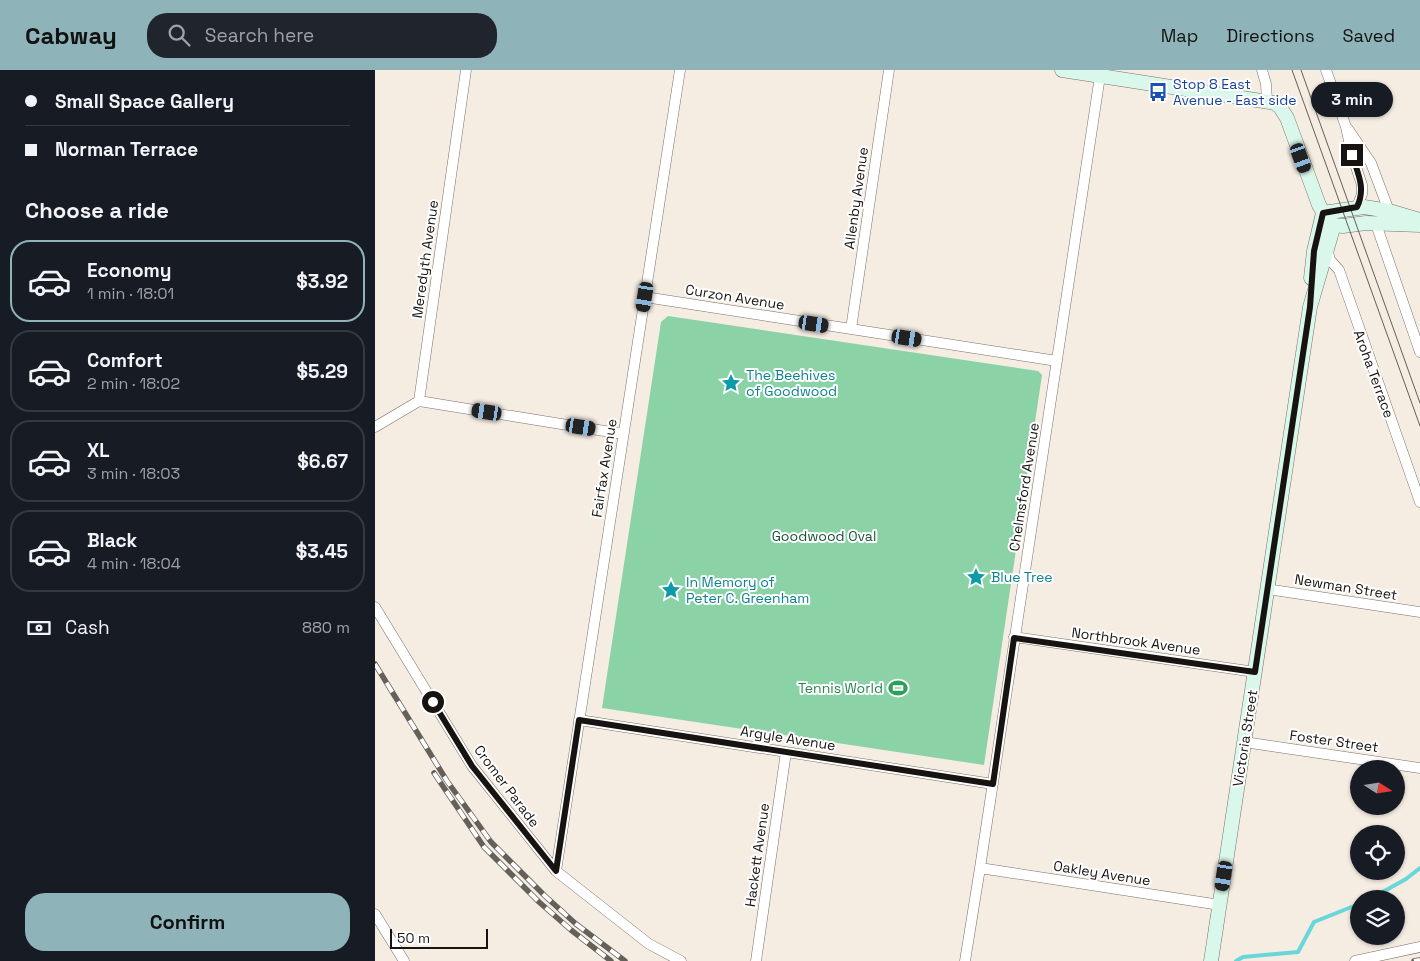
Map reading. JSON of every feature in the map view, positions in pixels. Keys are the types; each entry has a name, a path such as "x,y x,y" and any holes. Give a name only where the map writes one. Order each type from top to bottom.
{"street":[{"name":"Meredyth Avenue","path":"419,401 467,70"},
{"name":"Fairfax Avenue","path":"556,871 680,70"},
{"name":"Allenby Avenue","path":"851,329 889,70"},
{"path":"1062,70 1277,105 1287,118 1323,213 1334,225 1343,226 1362,223 1420,225"},
{"path":"1261,70 1266,84 1267,102"},
{"path":"1326,70 1346,127 1362,187 1362,194 1357,207"},
{"name":"Chelmsford Avenue","path":"965,961 1100,76"},
{"path":"1346,127 1371,163 1389,211"},
{"path":"1323,213 1357,207 1389,211 1420,220"},
{"name":"Victoria Street","path":"1211,961 1310,307 1314,251 1323,213"},
{"path":"1376,224 1420,352"},
{"name":"Victoria Street","path":"1310,307 1334,225"},
{"name":"Aroha Terrace","path":"1327,248 1329,257 1339,270 1340,278 1420,502"},
{"name":"Curzon Avenue","path":"645,297 1057,361"},
{"path":"375,427 419,401 623,434"},
{"name":"Newman Street","path":"1267,589 1420,612"},
{"name":"Cromer Parade","path":"375,607 472,766 556,871 649,944 681,961"},
{"name":"Northbrook Avenue","path":"1014,638 1255,672"},
{"name":"Argyle Avenue","path":"579,720 993,784"},
{"name":"Foster Street","path":"1244,742 1420,768"},
{"name":"Hackett Avenue","path":"756,961 786,752"},
{"name":"Oakley Avenue","path":"980,868 1220,905"},
{"path":"375,914 404,961"},
{"path":"1355,961 1420,947"}],"green space":[{"name":"Goodwood Oval","path":"668,316 1038,371 1042,375 984,765 602,708 661,322"}],"waterway":[{"path":"1386,890 1406,879 1420,868"},
{"path":"1236,961 1243,957 1298,952 1314,922 1350,908"}],"tram line":[{"path":"1292,70 1420,426"},
{"path":"1301,70 1420,403"}],"railway":[{"path":"375,664 447,781 491,842 576,924 625,961"},
{"path":"434,773 484,847 539,902 611,961"},
{"path":"1414,961 1420,960"}],"place":[{"name":"Stop 8 East Avenue - East side","path":"1158,92"},
{"name":"The Beehives of Goodwood","path":"731,383"},
{"name":"Blue Tree","path":"976,577"},
{"name":"In Memory of Peter C. Greenham","path":"671,590"},
{"name":"Tennis World","path":"898,688"}],"route":[{"path":"433,702 472,766 556,871 579,720 993,784 1014,638 1255,672 1310,307 1314,251 1323,213 1357,207 1360,200 1362,187 1352,155"}]}
